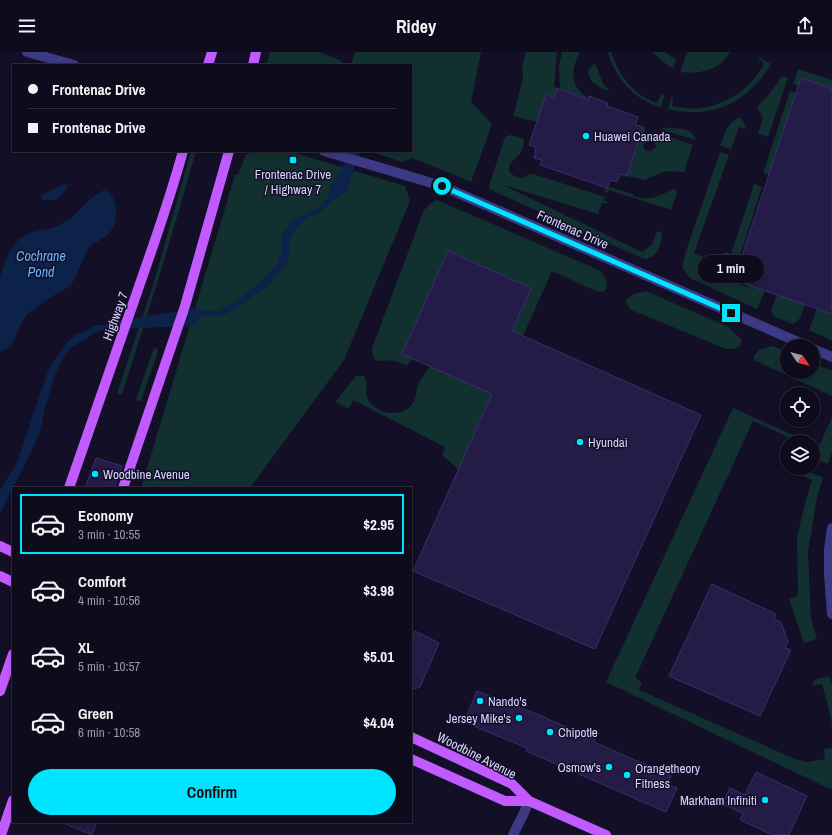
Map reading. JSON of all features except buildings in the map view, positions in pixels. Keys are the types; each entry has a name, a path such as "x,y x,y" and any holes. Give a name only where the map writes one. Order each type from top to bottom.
{"main road":[{"path":"208,64 212,52"},
{"path":"253,64 256,52"},
{"name":"Highway 7","path":"69,487 176,179 183,152"},
{"path":"123,487 185,306 229,152"},
{"path":"0,546 12,552"},
{"path":"0,576 12,582"},
{"path":"0,691 12,657"},
{"name":"Woodbine Avenue","path":"412,737 512,784 529,801 606,835"},
{"name":"Woodbine Avenue","path":"412,759 505,801 529,801"},
{"path":"1,835 12,803"}],"street":[{"path":"26,52 70,64"},
{"name":"Frontenac Drive","path":"327,152 442,186 791,339"},
{"path":"820,352 832,357"},
{"path":"832,528 829,550 832,614"},
{"path":"513,835 529,801"}],"green space":[{"path":"270,52 319,52 342,61 341,64 266,64"},
{"path":"355,52 481,52 471,102 492,124 471,182 413,158 402,162 372,152 412,152 412,64 351,64"},
{"path":"526,52 557,52 554,86 557,88 554,98 546,95 537,122 513,116 523,79 522,66"},
{"path":"562,52 580,52 573,76 577,87 587,97 586,99 560,89 559,66"},
{"path":"608,52 611,52 618,69 628,83 641,95 657,103 660,96 665,94 661,107 642,99 627,87 615,71"},
{"path":"652,52 665,52 676,60 673,68 667,65"},
{"path":"730,52 721,63 706,71 690,73 680,72 687,53"},
{"path":"758,57 771,64 762,77 740,98 714,110 684,112 668,109 672,95 672,106 686,108 710,106 729,99 746,87 759,71 764,63 759,60"},
{"path":"594,64 596,65 603,84 609,89 608,91 599,87 589,77 588,73"},
{"path":"798,69 832,80 832,89 801,78 798,86 793,84"},
{"path":"782,76 788,78 768,137 758,134 763,118 757,107 770,93"},
{"path":"790,91 796,92 769,175 763,173"},
{"path":"741,117 746,129 739,127 731,149 720,146 725,132 730,125 736,119"},
{"path":"635,124 645,127 645,138 648,142 645,143 643,147 648,151 653,150 656,147 654,142 658,133 693,145 684,172 666,171 644,180 627,176 643,127"},
{"path":"663,127 686,130 693,135 696,140 662,130"},
{"path":"511,135 524,139 523,147 520,153 510,165 509,171 514,176 522,178 530,173 605,197 604,201 608,202 607,204 602,203 598,213 602,215 503,185 642,252 652,245 657,231 662,233 660,246 655,254 644,259 489,189 505,137"},
{"path":"191,152 196,152 151,303 122,394 120,395 117,393 154,282"},
{"path":"291,152 405,186 410,201 344,360 251,487 143,487 142,485 235,175 238,175 246,154"},
{"path":"720,152 729,155 694,253 705,258 702,268 728,277 735,259 722,254 726,252 731,254 754,184 762,187 732,281 747,287 749,285 765,291 757,309 692,279 682,267 686,251"},
{"path":"607,186 633,194 633,196 645,198 659,196 674,188 677,193 671,210 609,190 607,193 604,192"},
{"path":"437,200 601,271 606,280 606,290 602,292 596,291 552,271 523,336 509,337 531,288 448,251 413,358 407,366 400,362 391,360 376,360 372,354 372,348 424,210"},
{"path":"646,291 728,327 740,338 742,342 741,344 736,348 726,349 635,312 628,306 626,300 634,294"},
{"path":"777,295 805,304 801,316 796,323 793,324 773,316 771,309"},
{"path":"817,308 832,314 832,341 809,330"},
{"path":"773,346 780,349 780,372 754,360 754,356 759,350"},
{"path":"154,348 157,348 158,351 141,401 137,401 136,399"},
{"path":"430,366 485,391 494,388 459,470 442,455 445,447 353,400 349,409 335,402 356,376 364,376 366,382 366,393 373,406 384,412 402,412 413,403 416,397 418,384"},
{"path":"820,366 832,371 832,396 820,390 820,387 812,387 795,379 820,379"},
{"path":"733,408 793,435 784,435 753,421 635,678 642,682 639,690 795,759 807,762 825,759 824,749 832,748 832,789 606,682"},
{"path":"832,417 832,451 828,464 820,461 820,444"},
{"path":"801,475 817,475 823,478 817,497 808,552 811,619 817,639 804,643 789,599 798,596 797,537 812,480"},
{"path":"828,676 832,684 832,728 831,718 822,684 812,686 814,681"}],"water":[{"path":"351,152 362,152 355,166 347,193 343,193 315,215 308,217 294,231 290,239 290,253 285,266 267,287 238,308 221,316 200,316 193,326 114,329 100,331 69,349 56,372 35,444 14,487 12,487 12,490 0,514 0,490 17,462 49,368 65,345 77,333 84,332 96,325 105,325 109,322 199,308 207,311 217,311 237,301 261,282 274,268 281,253 283,232 292,220 319,207 328,197 329,189"},
{"path":"68,184 65,191 55,200 44,200 40,196 60,186"},
{"name":"Cochrane Pond","path":"104,190 109,193 115,203 116,216 113,228 105,236 89,247 71,286 51,297 28,314 21,324 13,342 4,351 0,352 0,276 9,252 19,239 29,233 55,227 70,219 91,198"}],"place":[{"name":"Huawei Canada","path":"586,136"},
{"name":"Frontenac Drive / Highway 7","path":"293,160"},
{"name":"Hyundai","path":"580,442"},
{"name":"Woodbine Avenue","path":"95,474"},
{"name":"Nando's","path":"480,701"},
{"name":"Jersey Mike's","path":"519,718"},
{"name":"Chipotle","path":"550,732"},
{"name":"Osmow's","path":"609,767"},
{"name":"Orangetheory Fitness","path":"627,775"},
{"name":"Markham Infiniti","path":"765,800"}],"route":[{"path":"442,186 731,313"}]}
